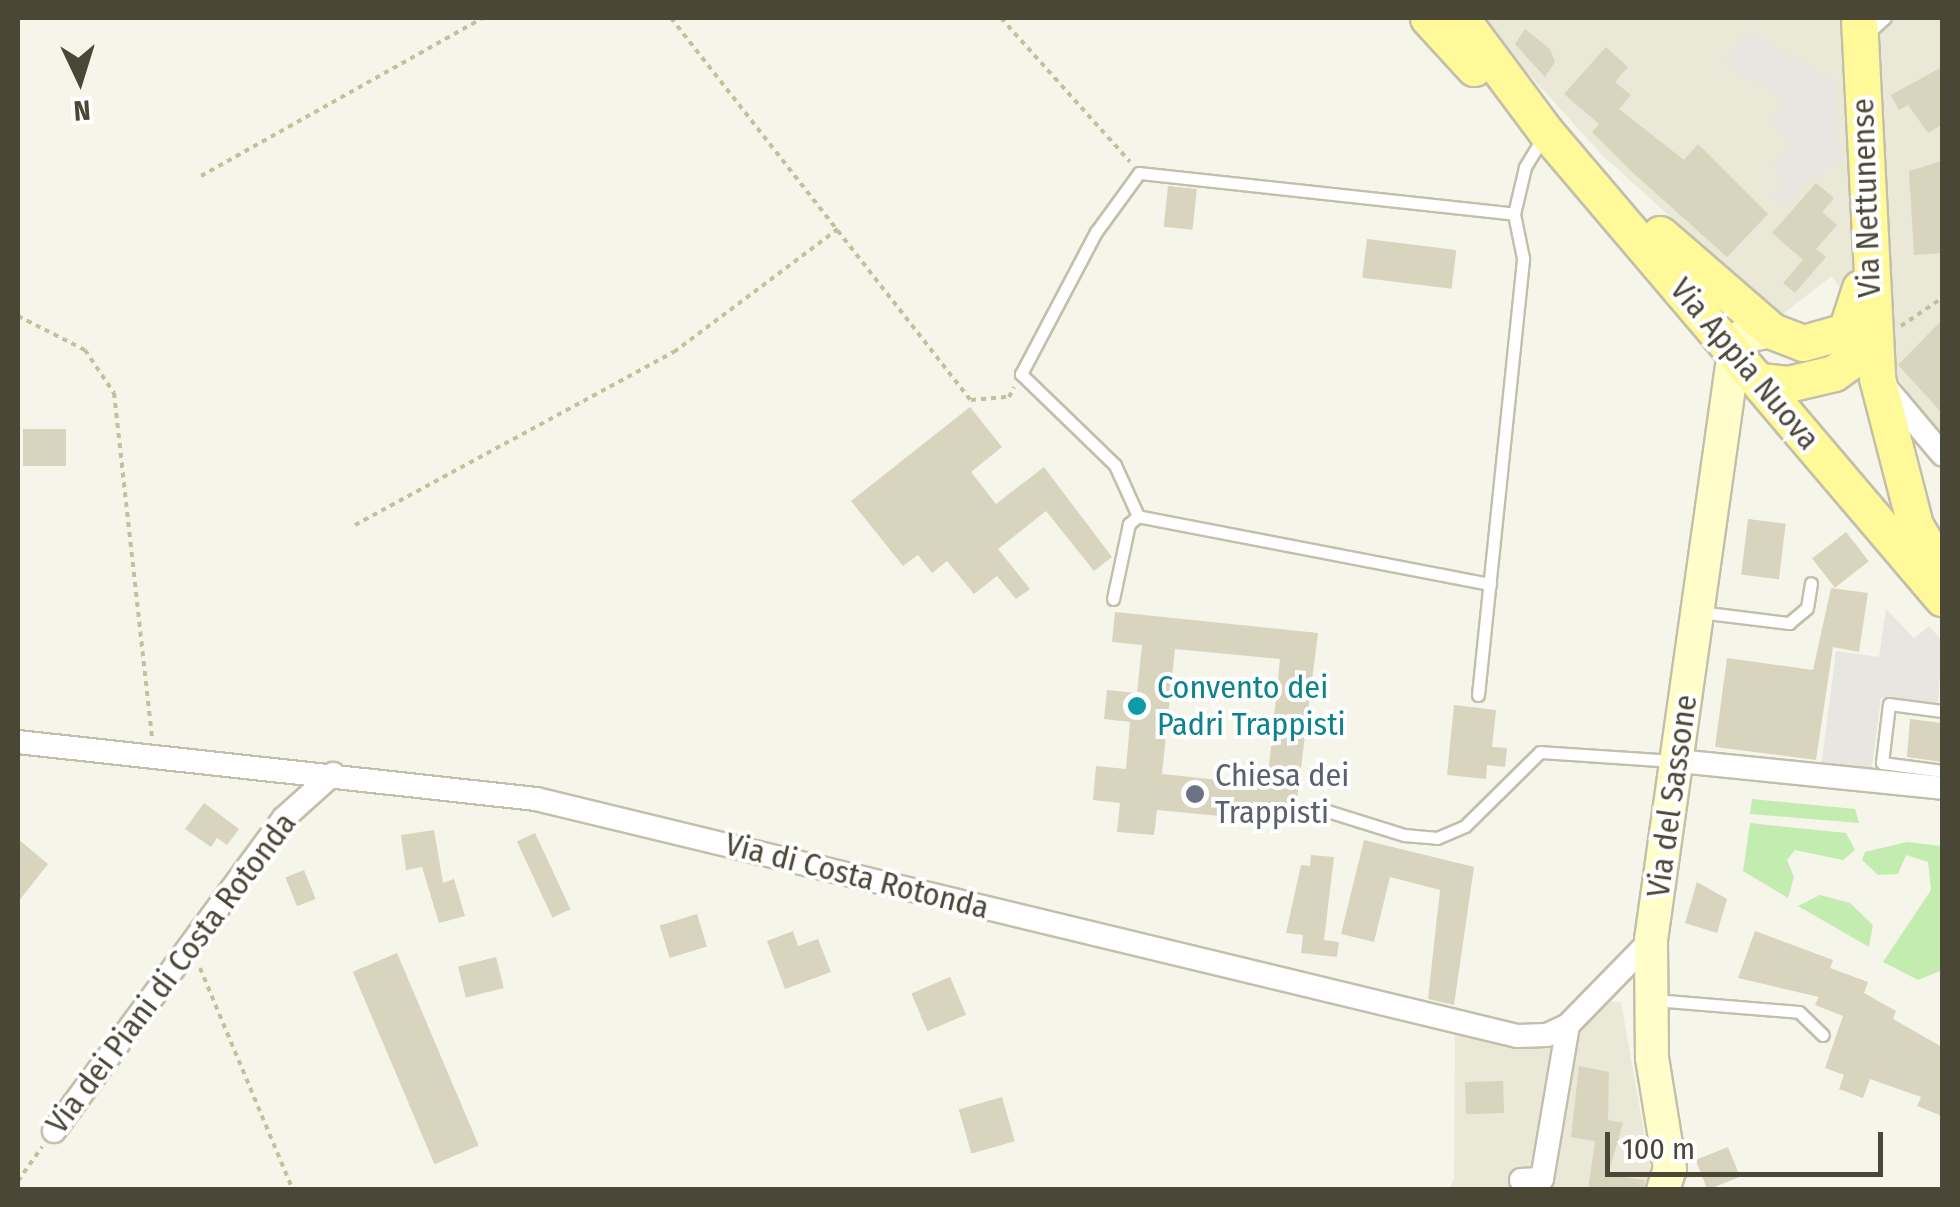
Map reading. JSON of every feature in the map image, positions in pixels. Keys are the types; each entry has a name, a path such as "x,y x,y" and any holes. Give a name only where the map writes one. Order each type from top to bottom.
{"main road":[{"name":"Via Appia Nuova","path":"1428,18 1485,80 1546,132"},
{"name":"Via Appia Nuova","path":"1461,18 1546,132 1942,598"},
{"name":"Via Nettunense","path":"1868,25 1874,349"},
{"path":"1577,168 1772,331 1803,343 1846,331 1870,248"},
{"path":"1734,352 1742,337 1772,331"},
{"path":"1731,402 1760,380 1788,384 1834,373 1874,349"},
{"path":"1874,349 1872,442 1882,527"},
{"path":"1874,349 1915,526 1942,570"},
{"name":"Via del Sassone","path":"1672,1183 1650,1000 1650,940 1731,402 1734,352"}],"street":[{"path":"1480,18 1494,60"},
{"path":"1874,349 1942,454"},
{"name":"Via di Costa Rotonda","path":"18,742 332,774 563,804 1507,1034 1538,1036 1568,1025"},
{"path":"1678,762 1942,788"},
{"name":"Via dei Piani di Costa Rotonda","path":"54,1131 291,810 332,774"},
{"path":"1521,1180 1542,1179 1568,1025 1650,940"}],"lane":[{"path":"1478,696 1523,258 1514,214 1525,167 1546,132"},
{"path":"1138,516 1115,466 1022,374 1096,232 1140,173 1514,214"},
{"path":"1138,516 1490,584"},
{"path":"1113,599 1129,524 1138,516"},
{"path":"1699,612 1790,622 1807,608 1811,583"},
{"path":"1942,711 1889,704 1882,763 1942,771"},
{"path":"1324,810 1404,835 1437,838 1465,826 1540,752 1678,762"},
{"path":"1650,1000 1799,1012 1823,1036"}],"path":[{"path":"201,176 483,18"},
{"path":"671,18 971,400 1009,397 1022,374"},
{"path":"1001,18 1140,173"},
{"path":"355,525 674,352 838,229"},
{"path":"1874,349 1942,298"},
{"path":"18,316 85,350 114,393 154,756"},
{"path":"190,946 293,1190"},
{"name":"Via dei Piani di Costa Rotonda","path":"18,1181 54,1131"}],"shaded area":[{"path":"1478,18 1942,18 1942,445 1832,276 1780,316 1602,155"},
{"path":"1746,30 1836,81 1839,163 1809,179 1785,209 1769,196 1783,181 1772,167 1790,147 1769,122 1785,101 1724,64"},
{"path":"1886,609 1914,638 1929,626 1942,641 1938,705 1881,698 1871,774 1821,768 1836,651 1879,657"},
{"path":"1608,1001 1621,1002 1654,1189 1448,1190 1454,1180 1455,1032 1540,1047 1577,1029"}],"green space":[{"path":"1752,799 1855,809 1859,823 1750,814"},
{"path":"1750,823 1846,833 1855,850 1843,860 1795,850 1787,860 1794,877 1788,898 1743,871"},
{"path":"1907,842 1942,846 1942,963 1940,971 1918,980 1883,962 1931,890 1928,862 1906,855 1898,874 1878,875 1862,860 1865,852"},
{"path":"1820,895 1850,903 1873,925 1869,947 1798,906"}],"building":[{"path":"1525,29 1550,49 1555,62 1545,77 1515,44"},
{"path":"1606,47 1628,67 1615,82 1631,95 1619,109 1684,160 1698,144 1768,214 1727,257 1592,132 1599,124 1564,94"},
{"path":"1942,67 1942,125 1928,133 1908,105 1899,110 1891,95"},
{"path":"1942,161 1942,253 1914,255 1909,171"},
{"path":"1816,183 1834,198 1822,212 1837,225 1816,249 1826,257 1795,293 1783,283 1803,260 1772,233"},
{"path":"1168,186 1197,189 1193,230 1164,227"},
{"path":"1367,239 1456,250 1452,289 1362,278"},
{"path":"1942,320 1942,413 1898,365"},
{"path":"970,407 1002,447 971,472 996,504 1044,467 1112,557 1094,571 1046,511 998,549 1030,589 1016,599 997,576 974,594 947,561 932,573 918,555 903,566 851,501"},
{"path":"23,429 66,429 66,466 23,466"},
{"path":"1748,519 1786,524 1779,579 1741,575"},
{"path":"1846,532 1869,561 1835,588 1812,558"},
{"path":"1831,588 1868,593 1859,652 1833,647 1816,760 1715,747 1727,658 1813,670"},
{"name":"Convento dei Padri Trappisti","path":"1115,612 1318,633 1294,823 1157,810 1154,835 1117,832 1120,803 1093,800 1096,766 1126,769 1130,722 1104,719 1107,690 1137,693 1142,645 1112,642","holes":["1175,649 1280,659 1267,785 1162,774"]},
{"path":"1454,705 1496,710 1492,747 1507,748 1505,767 1487,765 1486,779 1447,775"},
{"path":"1910,719 1942,723 1942,762 1907,757"},
{"path":"204,803 239,829 227,845 217,838 211,847 185,829"},
{"path":"434,830 443,883 454,879 465,916 439,923 422,867 406,870 401,835"},
{"path":"535,833 570,909 552,918 517,841"},
{"path":"18,839 48,864 18,902"},
{"path":"1364,840 1474,867 1454,1005 1428,999 1440,890 1390,877 1374,942 1341,934"},
{"path":"1311,855 1334,857 1324,940 1339,942 1337,957 1301,953 1303,935 1286,933 1301,865 1310,866"},
{"path":"304,870 316,899 297,906 285,877"},
{"path":"1697,882 1727,899 1717,933 1685,923"},
{"path":"697,914 707,947 670,958 660,925"},
{"path":"793,931 798,946 818,939 831,972 785,989 767,941"},
{"path":"1755,931 1833,960 1830,968 1868,982 1864,993 1896,1011 1893,1019 1942,1047 1942,1116 1917,1106 1921,1097 1870,1079 1863,1098 1839,1089 1844,1075 1825,1068 1843,1016 1815,1005 1819,997 1738,978"},
{"path":"397,953 479,1145 434,1164 353,972"},
{"path":"496,957 504,988 466,997 458,966"},
{"path":"950,977 966,1015 927,1031 911,993"},
{"path":"1579,1066 1609,1072 1608,1120 1623,1123 1608,1175 1645,1180 1644,1190 1588,1190 1595,1141 1571,1137"},
{"path":"1503,1081 1504,1113 1466,1114 1465,1082"},
{"path":"1002,1097 1015,1141 971,1154 959,1109"},
{"path":"1728,1147 1740,1177 1708,1190 1696,1160"}],"place":[{"name":"Convento dei Padri Trappisti","path":"1137,706"},
{"name":"Chiesa dei Trappisti","path":"1195,794"}]}
